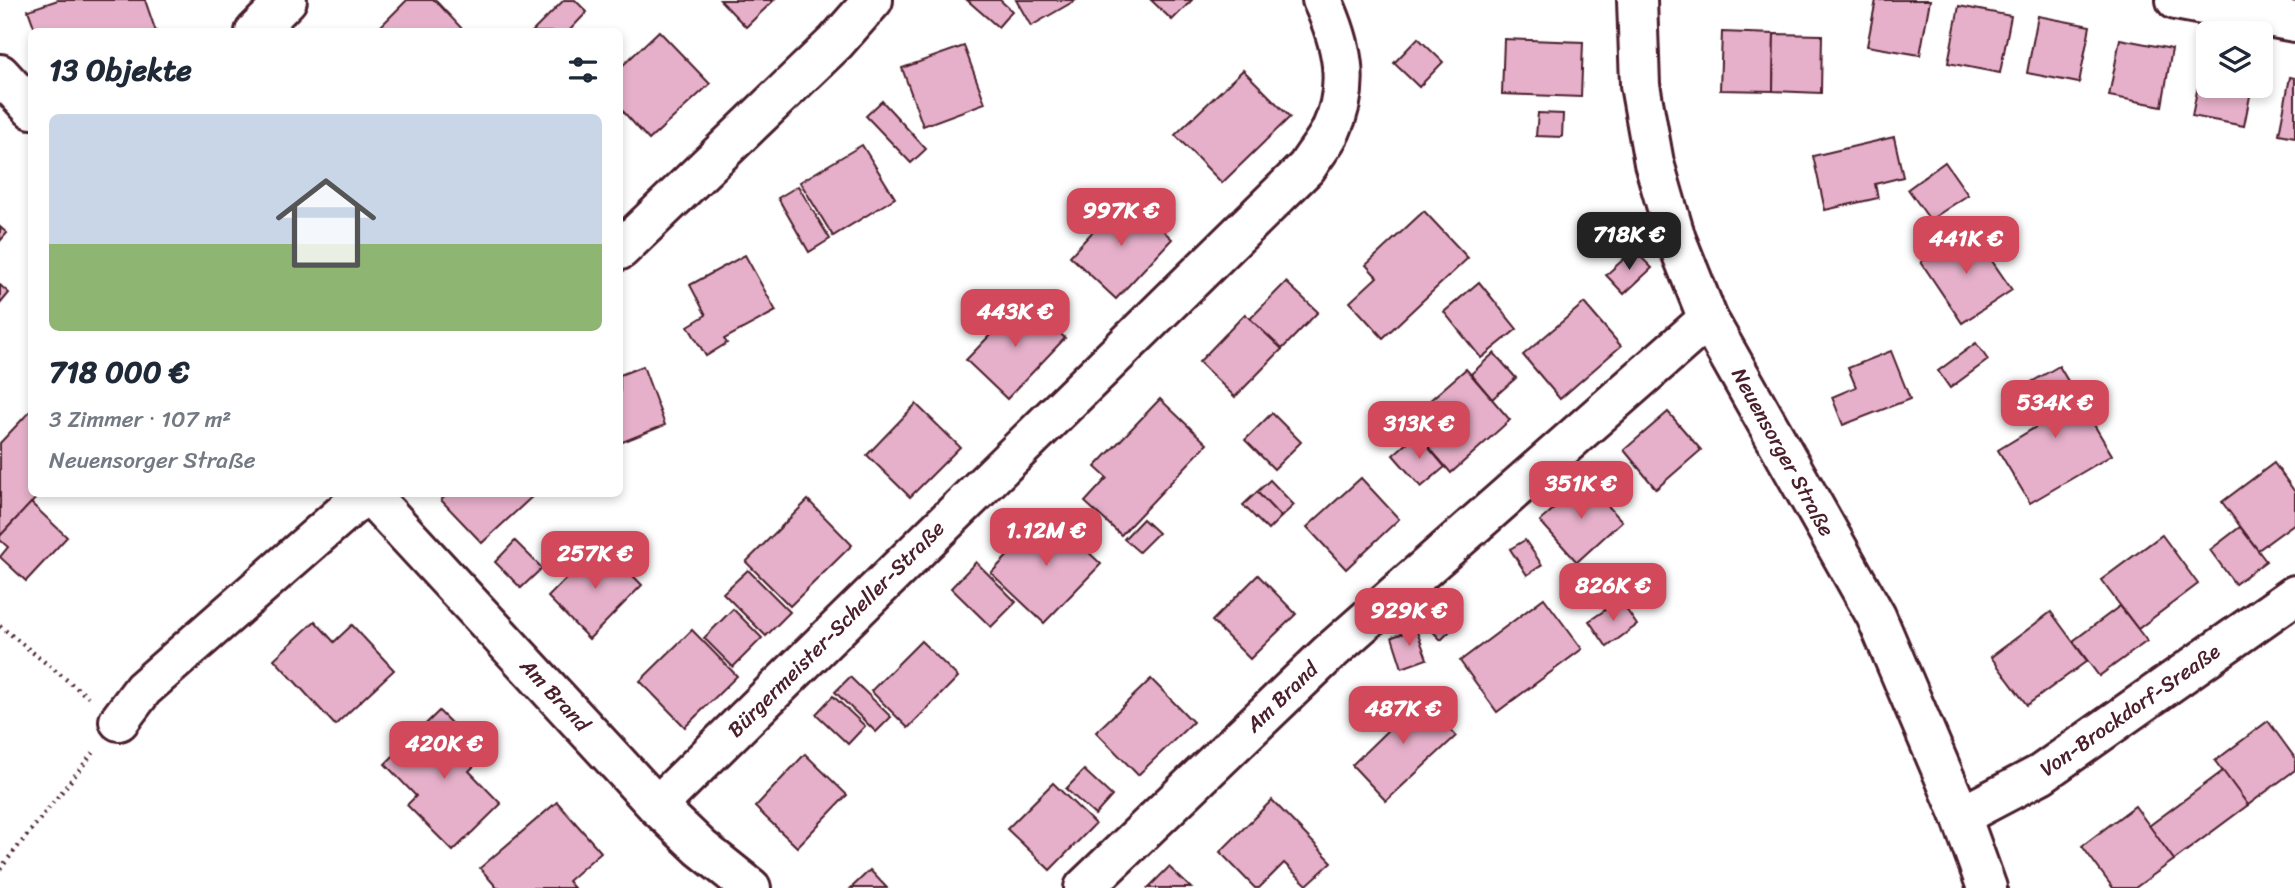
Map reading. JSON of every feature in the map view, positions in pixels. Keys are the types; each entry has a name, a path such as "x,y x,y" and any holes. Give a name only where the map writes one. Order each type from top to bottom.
{"street":[{"path":"259,28 287,0"},
{"path":"623,247 836,42 873,0"},
{"name":"Bürgermeister-Scheller-Straße","path":"657,806 1307,167 1331,131 1343,93 1343,59 1335,28 1322,0"},
{"name":"Neuensorger Straße","path":"1637,0 1640,85 1654,163 1676,239 1708,319 1876,616 1961,816 1987,888"},
{"path":"2176,0 2295,22"},
{"path":"0,74 28,105"},
{"name":"Am Brand","path":"1084,888 1329,653 1708,319"},
{"path":"119,721 143,689 364,497"},
{"name":"Am Brand","path":"370,497 657,806 701,848 751,888"},
{"name":"Von-Brockdorf-Sreaße","path":"1961,816 2041,774 2295,595"}],"path":[{"path":"0,626 119,721 0,869"}],"building":[{"path":"58,0 145,0 155,28 35,28 28,10"},
{"path":"407,0 435,0 461,28 379,28"},
{"path":"564,0 575,0 587,12 572,28 536,28"},
{"path":"720,0 774,0 746,27"},
{"path":"967,0 1000,0 1012,11 998,27"},
{"path":"1016,0 1076,0 1031,26"},
{"path":"1151,0 1192,0 1172,20"},
{"path":"1876,0 1930,0 1920,55 1867,46"},
{"path":"1959,6 2011,16 2000,73 1948,63"},
{"path":"2038,16 2090,26 2079,83 2027,73"},
{"path":"659,31 710,84 649,140 623,111 623,65"},
{"path":"1722,32 1774,34 1773,91 1720,90"},
{"path":"1774,34 1822,35 1821,93 1773,91"},
{"path":"1418,38 1443,62 1419,87 1394,63"},
{"path":"1504,39 1583,42 1581,97 1502,94"},
{"path":"2120,39 2172,49 2162,106 2109,96"},
{"path":"964,46 985,103 923,126 902,68"},
{"path":"1243,70 1290,117 1222,183 1175,135"},
{"path":"2290,77 2295,78 2295,137 2279,134"},
{"path":"2196,96 2196,98 2250,98 2244,126 2192,116"},
{"path":"882,101 926,149 911,163 866,116"},
{"path":"1538,113 1563,114 1562,137 1536,136"},
{"path":"1894,137 1903,177 1875,184 1878,198 1825,210 1813,156"},
{"path":"862,145 895,198 833,236 800,182"},
{"path":"1945,162 1968,195 1930,220 1908,189"},
{"path":"798,186 830,239 809,252 778,198"},
{"path":"1126,196 1172,239 1116,299 1070,256"},
{"path":"1424,211 1468,258 1383,338 1350,302 1377,277 1366,265"},
{"path":"0,227 7,233 0,241"},
{"path":"1970,229 2012,290 1962,323 1921,262"},
{"path":"1634,250 1652,268 1624,294 1606,275"},
{"path":"745,255 776,311 724,339 727,343 706,356 688,326 706,315 690,285"},
{"path":"1286,282 1318,312 1282,349 1250,319"},
{"path":"1479,282 1517,329 1481,358 1444,312"},
{"path":"0,285 9,293 0,304"},
{"path":"1024,300 1065,338 1007,399 966,360"},
{"path":"1584,303 1621,346 1560,399 1523,355"},
{"path":"1245,314 1282,349 1235,397 1199,362"},
{"path":"1976,343 1988,360 1950,388 1938,371"},
{"path":"1891,351 1910,399 1843,425 1832,397 1856,387 1848,368"},
{"path":"1494,353 1516,378 1492,399 1471,374"},
{"path":"643,366 665,425 623,442 623,374"},
{"path":"2059,366 2112,455 2030,503 1998,450 2049,419 2028,384"},
{"path":"1466,369 1510,420 1451,473 1406,421"},
{"path":"1160,399 1207,444 1121,535 1085,502 1107,478 1095,467"},
{"path":"916,404 960,447 910,497 867,455"},
{"path":"1668,412 1701,450 1656,489 1624,450"},
{"path":"28,413 28,497 37,497 0,536 0,443"},
{"path":"1272,413 1301,442 1274,469 1245,440"},
{"path":"1417,434 1445,467 1421,487 1393,455"},
{"path":"2274,463 2295,492 2295,523 2258,550 2222,502"},
{"path":"1361,478 1399,519 1346,569 1307,527"},
{"path":"1270,480 1294,505 1281,517 1257,492"},
{"path":"1585,481 1622,521 1577,562 1540,521"},
{"path":"1257,492 1281,517 1268,530 1243,505"},
{"path":"444,497 532,497 482,543 441,500"},
{"path":"808,500 852,545 790,606 746,562"},
{"path":"31,503 67,537 26,581 0,557 8,547 0,540 0,536"},
{"path":"1048,514 1101,564 1044,623 991,573"},
{"path":"1143,519 1158,533 1139,552 1124,539"},
{"path":"2240,527 2266,561 2235,584 2210,550"},
{"path":"2162,535 2198,584 2138,629 2101,580"},
{"path":"1525,540 1542,565 1527,575 1510,549"},
{"path":"515,541 542,568 521,588 495,562"},
{"path":"601,543 642,585 589,639 548,597"},
{"path":"976,562 1016,602 991,627 951,588"},
{"path":"748,570 790,612 766,636 723,593"},
{"path":"1258,575 1296,614 1250,659 1212,621"},
{"path":"1544,598 1582,649 1497,712 1460,661"},
{"path":"1620,600 1637,625 1607,647 1589,621"},
{"path":"1432,602 1455,626 1441,640 1418,616"},
{"path":"2120,606 2147,641 2099,676 2073,641"},
{"path":"733,609 762,638 733,667 704,638"},
{"path":"2051,612 2087,661 2027,705 1991,657"},
{"path":"315,621 334,642 352,625 394,670 335,725 274,659"},
{"path":"1416,629 1427,659 1402,668 1392,637"},
{"path":"692,630 737,676 685,727 640,681"},
{"path":"921,641 958,677 908,728 871,691"},
{"path":"850,677 891,717 876,732 835,692"},
{"path":"1151,679 1193,722 1138,775 1096,732"},
{"path":"1403,694 1414,705 1421,699 1456,736 1386,801 1352,765 1392,726 1381,715"},
{"path":"833,696 865,726 848,744 816,714"},
{"path":"439,711 484,756 469,771 501,804 453,851 407,805 416,796 385,764"},
{"path":"2268,721 2295,758 2295,770 2248,805 2215,761"},
{"path":"805,754 847,795 797,847 755,807"},
{"path":"1084,770 1112,796 1095,815 1066,789"},
{"path":"2223,771 2248,805 2174,860 2149,826"},
{"path":"1053,783 1095,824 1050,870 1007,829"},
{"path":"1272,800 1332,862 1307,885 1284,863 1259,888 1255,888 1220,852"},
{"path":"557,802 601,852 568,881 574,888 497,888 480,868"},
{"path":"2135,806 2174,860 2135,888 2113,888 2082,846"},
{"path":"1169,867 1191,888 1148,888"},
{"path":"870,870 887,888 851,888"}]}
